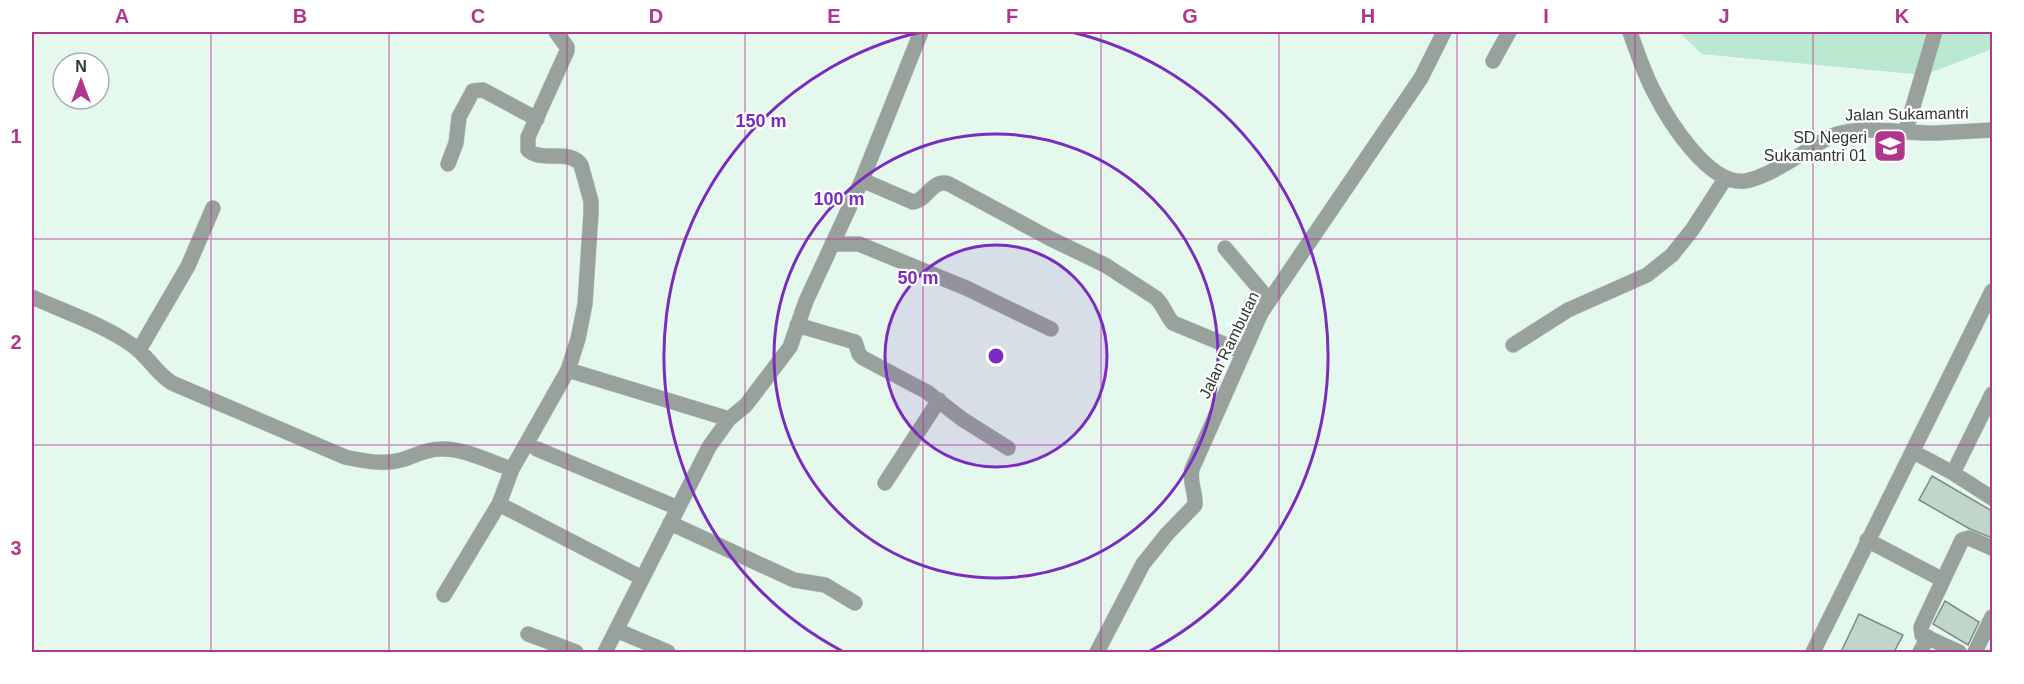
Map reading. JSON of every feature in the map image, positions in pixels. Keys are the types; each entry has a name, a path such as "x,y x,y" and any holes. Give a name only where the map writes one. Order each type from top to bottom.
{"street":[{"path":"444,595 499,504 512,469 568,370 578,339 585,304 591,201 579,162 572,158 534,154 528,150 528,137 567,51 567,47 556,32"},
{"path":"605,652 709,447 729,420 746,405 786,355 832,244 862,180 921,32"},
{"name":"Jalan Rambutan","path":"1097,652 1143,564 1167,534 1195,506 1196,500 1191,481 1192,469 1243,352 1269,300 1421,78 1444,32"},
{"path":"1492,61 1509,32"},
{"path":"1514,345 1568,310 1647,275 1672,255 1692,230 1725,178 1705,164 1665,112 1630,32"},
{"path":"1906,130 1935,32"},
{"path":"448,164 456,143 459,117 473,91 483,90 537,119"},
{"name":"Jalan Sukamantri","path":"1725,178 1736,181 1756,178 1842,132 1906,130 1936,133 1992,130"},
{"path":"862,180 913,202 921,200 937,184 943,182 949,184 1051,239 1105,265 1156,298 1173,323 1243,352"},
{"path":"139,350 188,267 213,208"},
{"path":"832,244 859,244 966,288 1051,329"},
{"path":"1225,248 1269,300"},
{"path":"1813,652 1992,291"},
{"path":"32,297 114,334 139,350 159,373 172,383 345,457 389,462 399,461 422,451 441,449 460,452 512,469"},
{"path":"797,325 855,342 863,358 939,400 962,419 1008,448"},
{"path":"568,370 729,420"},
{"path":"1953,473 1992,394"},
{"path":"885,483 939,400"},
{"path":"537,449 678,508"},
{"path":"1921,456 1992,498"},
{"path":"499,504 642,578"},
{"path":"670,523 794,580 825,585 855,603"},
{"path":"1959,652 1922,635 1921,627 1963,538 1969,538 1992,548"},
{"path":"1867,540 1943,580"},
{"path":"1975,652 1992,617"},
{"path":"616,630 668,652"},
{"path":"528,634 576,652"},
{"path":"1920,652 1928,637"}],"green space":[{"path":"1679,32 1992,32 1992,49 1924,75 1702,54"}],"building":[{"path":"1932,476 1992,511 1992,538 1970,529 1919,500"},
{"path":"1945,601 1979,622 1968,645 1933,624"},
{"path":"1859,614 1903,635 1894,652 1841,652"}],"place":[{"name":"SD Negeri Sukamantri 01","path":"1890,146"}]}
